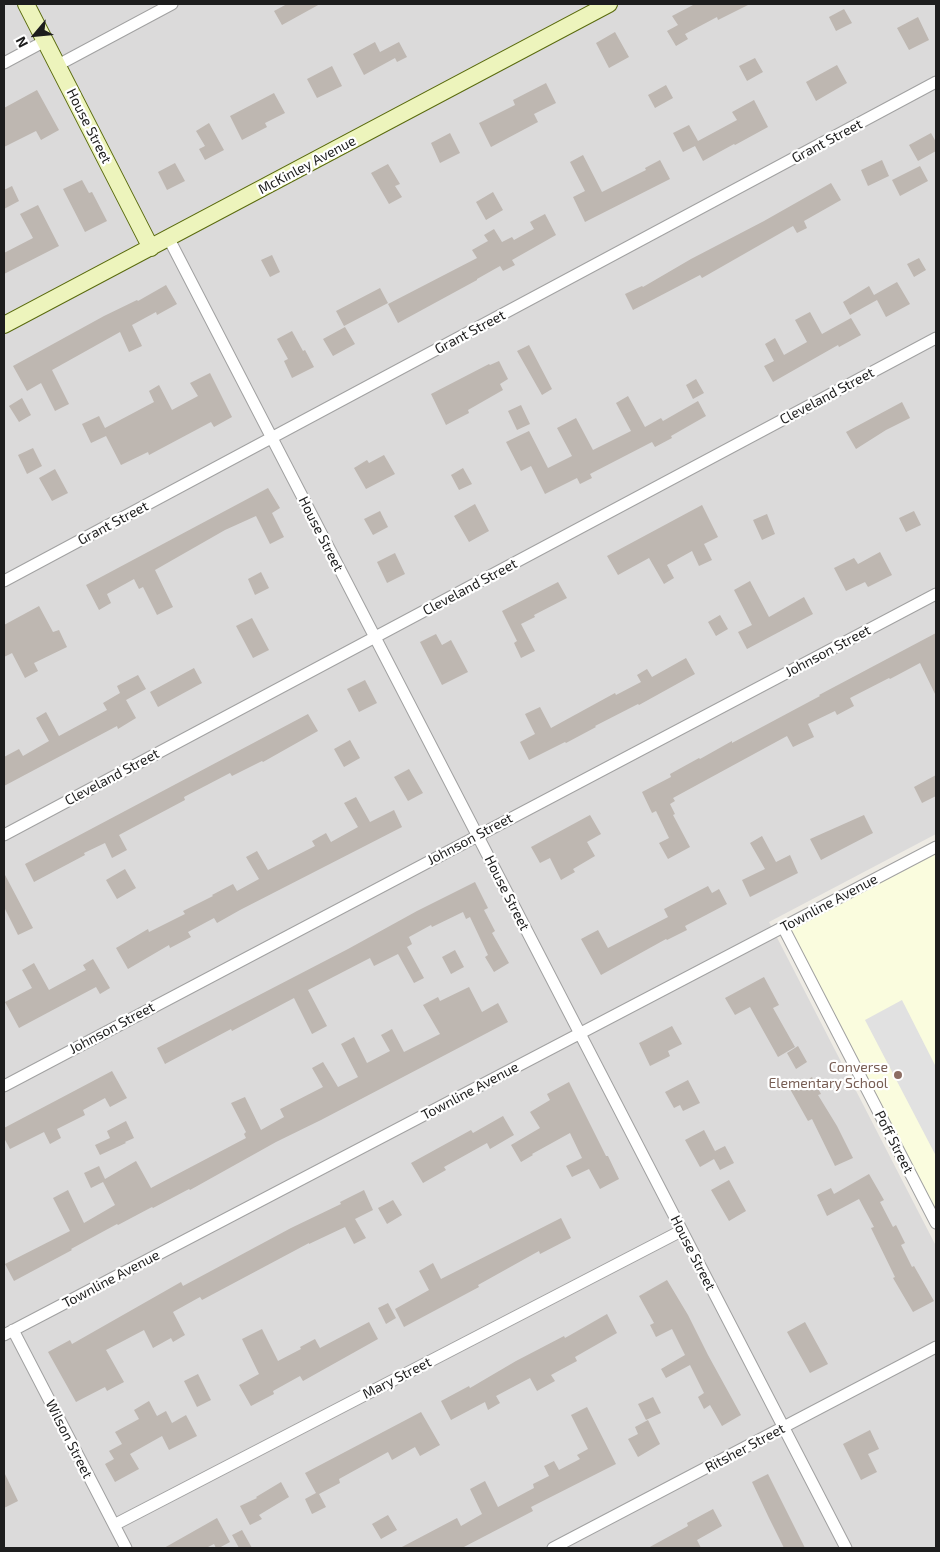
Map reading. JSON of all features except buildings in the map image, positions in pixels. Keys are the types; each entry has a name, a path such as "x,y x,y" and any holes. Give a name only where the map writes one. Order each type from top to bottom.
{"street":[{"name":"House Street","path":"26,4 151,248"},
{"path":"58,64 172,4"},
{"name":"McKinley Avenue","path":"4,326 609,4"},
{"path":"4,62 45,41"},
{"name":"Grant Street","path":"4,581 936,82"},
{"name":"House Street","path":"168,238 846,1548"},
{"name":"Cleveland Street","path":"4,835 936,338"},
{"name":"Johnson Street","path":"4,1086 936,594"},
{"name":"Townline Avenue","path":"8,1332 936,847"},
{"name":"Poff Street","path":"783,926 936,1224"},
{"name":"Mary Street","path":"114,1525 681,1231"},
{"name":"Wilson Street","path":"8,1332 126,1548"},
{"name":"Ritsher Street","path":"553,1548 936,1347"}],"shaded area":[{"path":"4,4 936,4 936,834 769,922 936,1246 936,1548 4,1548"},
{"name":"Converse Elementary School","path":"936,845 936,1223 783,927"},
{"path":"902,1000 936,1067 936,1156 865,1020"}],"place":[{"name":"Converse Elementary School","path":"898,1075"}]}
